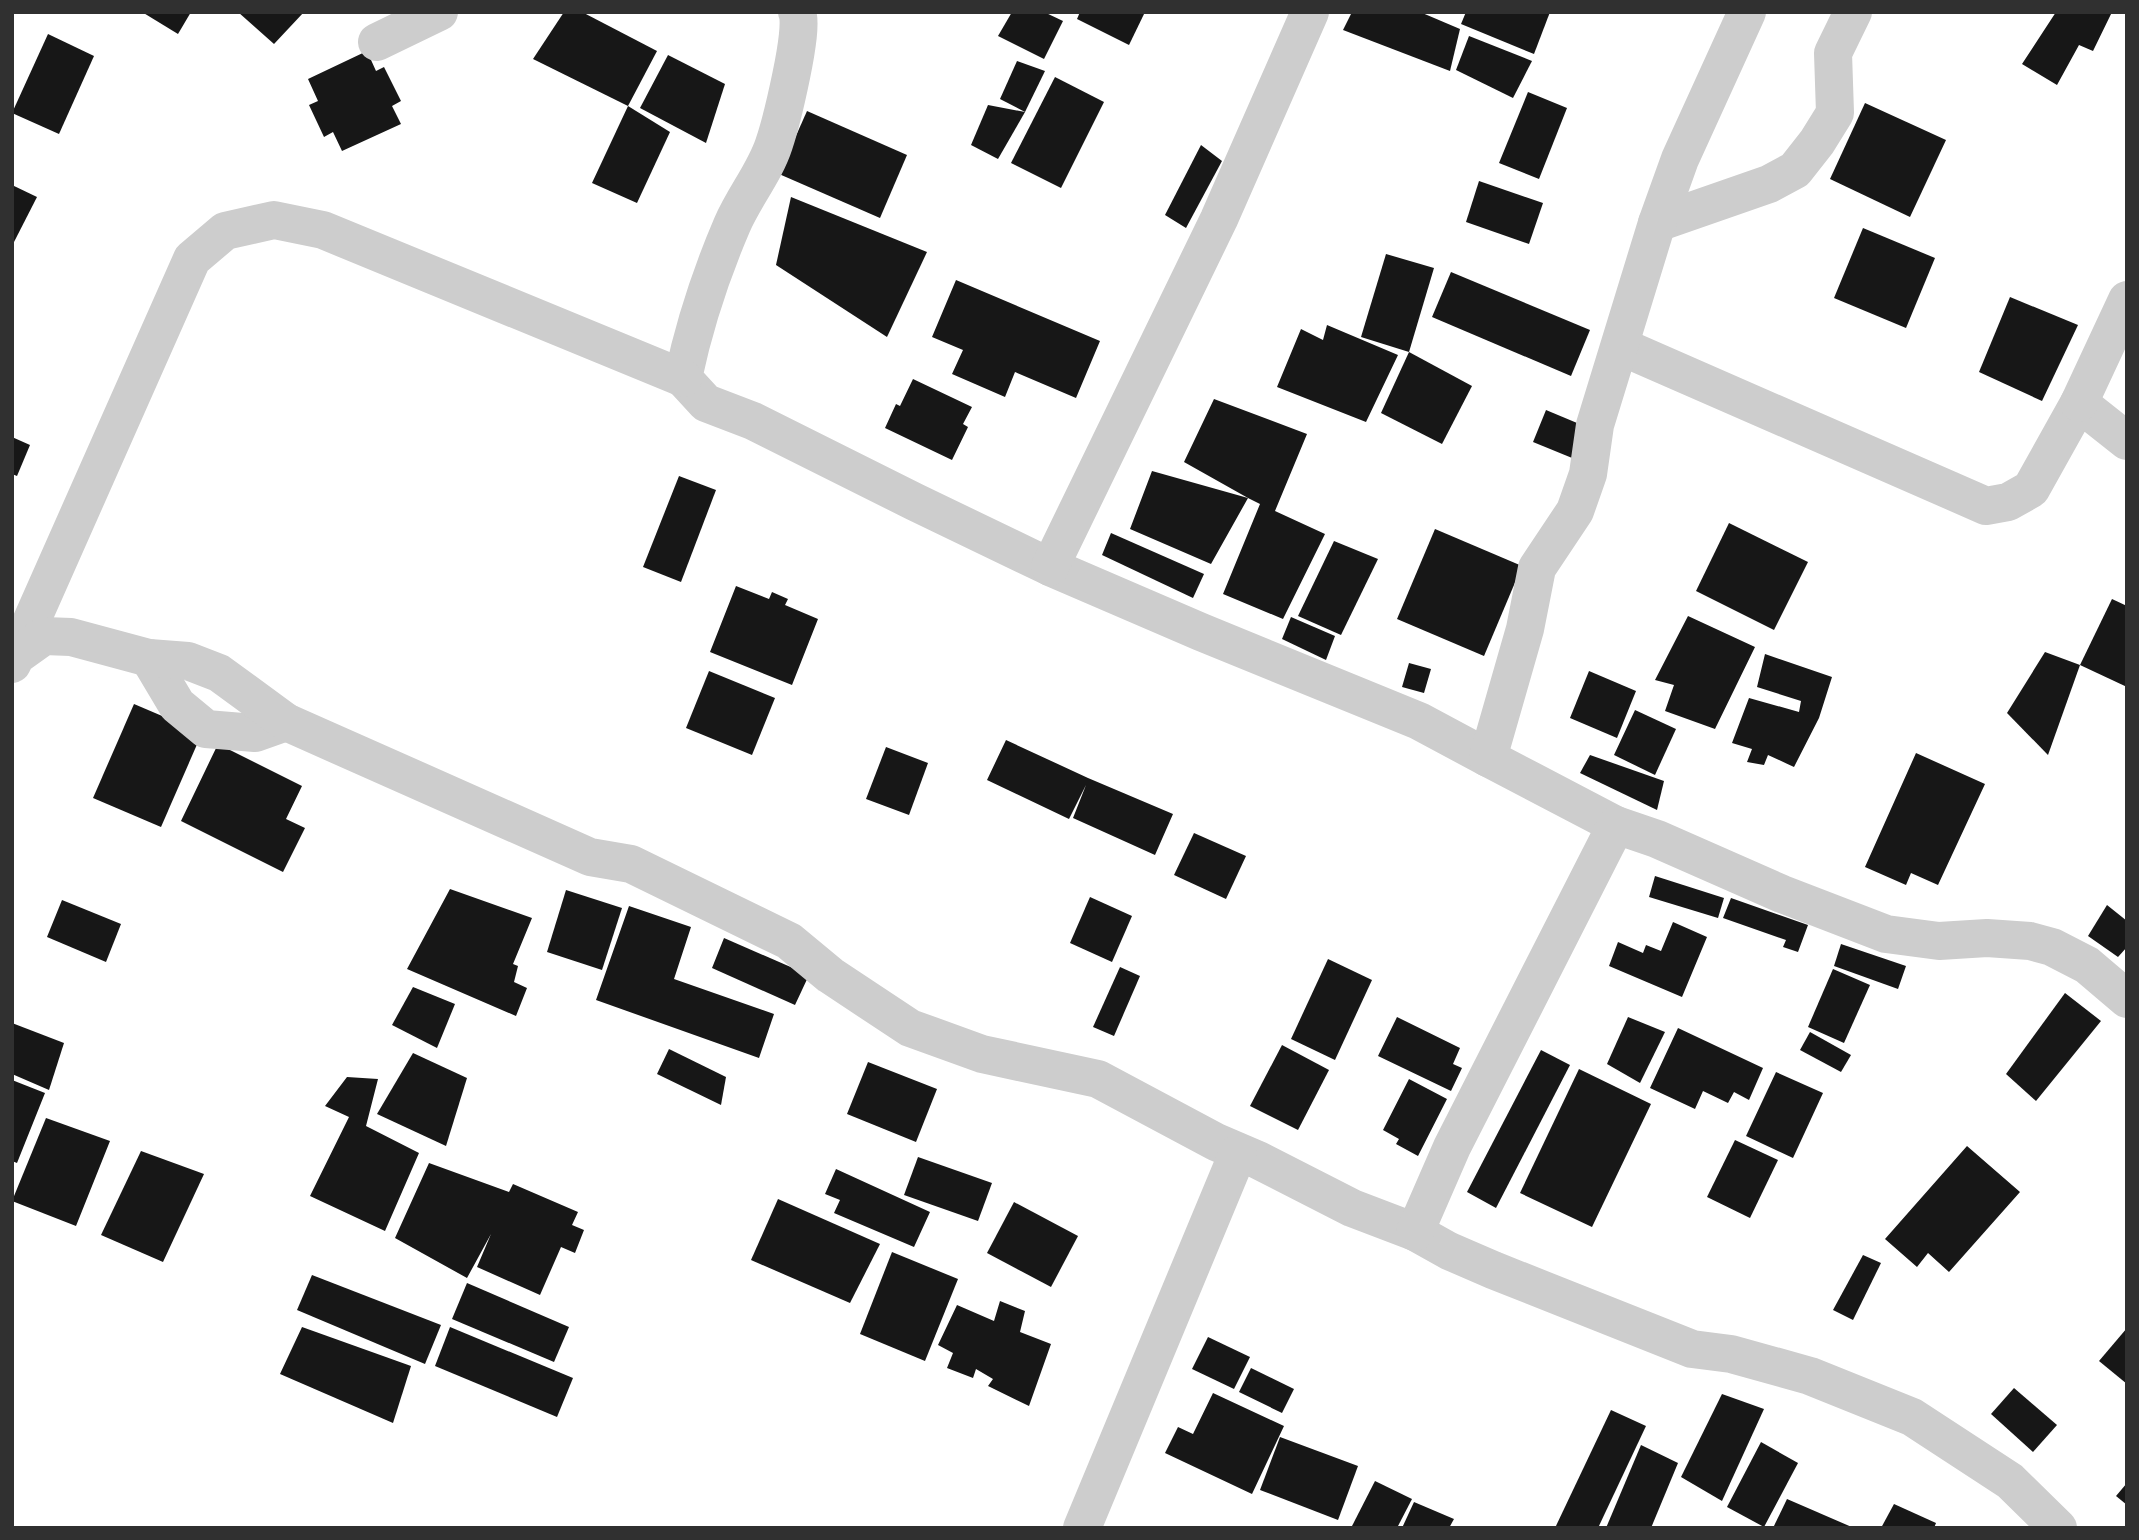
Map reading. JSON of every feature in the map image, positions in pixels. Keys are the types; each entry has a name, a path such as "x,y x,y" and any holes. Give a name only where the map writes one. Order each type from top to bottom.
{"street":[{"path":"377,42 439,12"},
{"path":"683,379 690,344 733,223 774,145 797,47 800,17 797,12"},
{"path":"1050,567 1219,219 1310,12"},
{"path":"1488,758 1525,629 1537,568 1575,511 1588,474 1595,425 1657,223 1680,159 1747,12"},
{"path":"1657,223 1769,184 1795,170 1835,113 1833,53 1853,12"},
{"path":"14,660 192,259 225,232 274,220 323,230 683,379 706,403 753,421 1050,567 1419,721 1616,825 1657,839 1771,889 1886,934 1939,941 2008,939 2052,947 2087,965 2127,999"},
{"path":"1620,346 1986,506 2008,502 2031,489 2080,402 2127,300"},
{"path":"2080,402 2127,440"},
{"path":"14,660 44,636 71,637 149,658 188,660 219,673 286,722 590,857 631,864 789,941 830,975 910,1028 982,1054 1098,1079 1152,1110 1238,1153 1352,1208 1415,1232 1449,1251 1493,1270 1692,1349 1731,1354 1810,1376 1912,1417 2010,1481 2057,1528"},
{"path":"149,658 177,705 206,729 255,733 286,722"},
{"path":"1415,1232 1452,1147 1616,825"},
{"path":"1082,1528 1238,1153"}],"building":[{"path":"142,12 191,12 178,34"},
{"path":"238,12 304,12 274,44"},
{"path":"564,12 582,12 657,51 628,106 533,59"},
{"path":"1012,12 1044,12 1063,21 1044,59 998,36"},
{"path":"1080,12 1145,12 1129,45 1077,19"},
{"path":"1352,12 1420,12 1460,29 1450,71 1343,30"},
{"path":"1466,12 1550,12 1534,54 1461,24"},
{"path":"2056,12 2112,12 2093,51 2079,45 2057,85 2022,64"},
{"path":"48,34 94,56 59,134 12,113"},
{"path":"1469,36 1532,61 1513,98 1456,70"},
{"path":"367,51 376,71 384,67 401,101 392,106 401,124 342,151 333,132 324,137 309,105 318,101 308,79"},
{"path":"668,55 725,84 706,143 640,108"},
{"path":"1017,61 1045,71 1025,112 1000,99"},
{"path":"1055,77 1104,102 1061,188 1011,163"},
{"path":"1528,92 1567,108 1539,179 1499,163"},
{"path":"1865,103 1946,140 1910,217 1830,179"},
{"path":"988,105 1025,112 998,159 971,145"},
{"path":"628,106 670,132 637,203 592,183"},
{"path":"807,111 907,155 880,218 779,174"},
{"path":"1201,145 1222,161 1186,228 1165,215"},
{"path":"1479,181 1543,203 1529,244 1466,222"},
{"path":"12,185 37,197 14,242 12,241"},
{"path":"791,197 927,252 887,337 776,265"},
{"path":"1863,228 1935,258 1906,328 1834,298"},
{"path":"1386,254 1434,268 1409,352 1361,337"},
{"path":"1451,272 1590,330 1571,376 1432,317"},
{"path":"956,280 1100,341 1076,398 1015,372 1005,397 952,374 963,350 932,337"},
{"path":"2010,297 2078,325 2042,401 1979,372"},
{"path":"1327,325 1398,355 1366,422 1277,387 1301,329 1323,340"},
{"path":"1409,352 1472,386 1442,444 1381,413"},
{"path":"913,379 972,407 963,424 968,427 952,460 885,428 896,404 900,406"},
{"path":"1214,399 1307,434 1275,511 1325,534 1283,619 1223,594 1260,504 1184,462"},
{"path":"1546,410 1589,428 1577,460 1533,442"},
{"path":"12,437 30,445 17,476 12,474"},
{"path":"1152,471 1248,498 1211,564 1130,529"},
{"path":"679,476 716,490 681,582 643,567"},
{"path":"1729,523 1808,562 1774,630 1696,591"},
{"path":"1435,529 1522,566 1484,656 1397,619"},
{"path":"1111,533 1204,574 1193,598 1102,555"},
{"path":"1334,541 1378,559 1341,635 1298,616"},
{"path":"736,586 769,599 772,592 788,599 785,605 818,619 792,685 710,652"},
{"path":"2112,599 2127,606 2127,687 2080,665"},
{"path":"1688,616 1755,647 1715,729 1665,711 1674,685 1655,680"},
{"path":"1291,617 1335,636 1326,660 1282,639"},
{"path":"2045,652 2080,665 2048,755 2007,713"},
{"path":"1765,654 1832,677 1819,718 1794,767 1768,755 1764,765 1747,762 1752,749 1732,743 1749,698 1799,712 1801,701 1757,687"},
{"path":"1409,663 1431,669 1424,693 1402,687"},
{"path":"709,671 775,698 752,755 686,728"},
{"path":"1589,671 1636,691 1617,738 1570,718"},
{"path":"134,704 202,733 161,827 93,798"},
{"path":"1635,710 1676,729 1655,775 1614,755"},
{"path":"1006,740 1173,814 1155,855 1073,818 1086,785 1069,819 987,780"},
{"path":"218,744 302,786 286,819 305,828 283,872 181,821"},
{"path":"886,747 928,763 909,815 866,799"},
{"path":"1916,753 1985,784 1938,885 1911,873 1906,885 1865,867"},
{"path":"1590,755 1664,781 1657,810 1580,773"},
{"path":"1194,833 1246,856 1226,899 1174,875"},
{"path":"1655,876 1724,898 1718,918 1649,897"},
{"path":"450,889 532,918 513,964 518,966 514,982 527,988 516,1016 407,969"},
{"path":"566,890 622,908 602,970 547,952"},
{"path":"1090,897 1132,916 1112,962 1070,943"},
{"path":"1731,898 1808,925 1798,952 1783,947 1786,940 1723,918"},
{"path":"62,900 121,924 106,962 47,937"},
{"path":"2107,905 2127,921 2127,947 2118,957 2088,936"},
{"path":"629,906 691,927 674,979 774,1014 759,1058 596,1000"},
{"path":"1673,922 1707,937 1682,997 1609,966 1618,942 1643,953 1646,945 1661,951"},
{"path":"724,938 809,975 795,1005 712,968"},
{"path":"1841,944 1906,966 1898,989 1834,966"},
{"path":"1328,959 1372,980 1335,1060 1291,1039"},
{"path":"1120,967 1140,976 1114,1036 1093,1027"},
{"path":"1833,969 1870,985 1844,1043 1808,1027"},
{"path":"413,987 455,1004 437,1048 392,1025"},
{"path":"2065,993 2101,1021 2036,1101 2006,1074"},
{"path":"1397,1017 1460,1048 1453,1064 1462,1068 1451,1091 1378,1056"},
{"path":"1628,1017 1665,1032 1640,1083 1607,1064"},
{"path":"12,1023 64,1043 49,1090 12,1074"},
{"path":"1678,1028 1763,1068 1749,1100 1734,1092 1728,1103 1703,1091 1695,1109 1650,1088"},
{"path":"1810,1032 1851,1055 1841,1072 1800,1050"},
{"path":"1282,1045 1329,1070 1298,1130 1250,1106"},
{"path":"669,1049 726,1077 721,1105 657,1074"},
{"path":"1541,1050 1570,1065 1496,1208 1467,1192"},
{"path":"413,1053 467,1078 446,1146 377,1114"},
{"path":"868,1062 937,1089 916,1142 847,1114"},
{"path":"1579,1069 1651,1104 1592,1227 1520,1193"},
{"path":"1776,1072 1823,1093 1793,1158 1746,1136"},
{"path":"347,1077 378,1079 366,1126 419,1153 385,1231 310,1196 349,1117 325,1106"},
{"path":"1409,1079 1447,1099 1418,1156 1396,1144 1399,1139 1383,1130"},
{"path":"12,1080 45,1093 17,1163 12,1161"},
{"path":"46,1118 110,1141 76,1226 12,1201"},
{"path":"1735,1140 1778,1160 1750,1218 1707,1197"},
{"path":"1967,1146 2020,1192 1949,1272 1928,1253 1917,1267 1885,1239"},
{"path":"141,1151 204,1174 163,1262 101,1235"},
{"path":"918,1157 992,1183 978,1221 904,1195"},
{"path":"429,1163 509,1192 513,1184 578,1212 572,1225 584,1230 575,1253 561,1247 540,1295 477,1267 491,1234 467,1278 395,1238"},
{"path":"836,1169 930,1212 914,1247 834,1213 840,1200 825,1194"},
{"path":"778,1199 880,1244 850,1303 751,1260"},
{"path":"1014,1202 1078,1236 1051,1287 987,1253"},
{"path":"892,1252 958,1279 925,1361 860,1334"},
{"path":"1863,1255 1881,1263 1853,1320 1833,1310"},
{"path":"312,1275 441,1325 425,1364 297,1310"},
{"path":"467,1283 569,1327 554,1362 452,1319"},
{"path":"1000,1301 1025,1311 1020,1332 1051,1344 1029,1406 988,1386 993,1379 976,1369 973,1378 947,1368 953,1353 938,1345 957,1305 994,1321"},
{"path":"302,1327 411,1366 393,1423 280,1374"},
{"path":"450,1327 573,1378 557,1417 435,1366"},
{"path":"2127,1328 2127,1384 2099,1361"},
{"path":"1208,1337 1250,1357 1234,1389 1192,1369"},
{"path":"1251,1368 1294,1389 1282,1413 1239,1392"},
{"path":"2014,1388 2057,1425 2033,1452 1991,1414"},
{"path":"1213,1393 1284,1426 1252,1494 1165,1453 1178,1427 1193,1434"},
{"path":"1722,1394 1764,1409 1722,1501 1681,1477"},
{"path":"1611,1410 1646,1426 1598,1528 1555,1528"},
{"path":"1280,1437 1358,1466 1338,1520 1260,1490"},
{"path":"1761,1442 1798,1463 1764,1527 1727,1507"},
{"path":"1641,1445 1678,1463 1651,1528 1606,1528"},
{"path":"1375,1481 1412,1499 1397,1528 1351,1528"},
{"path":"2127,1483 2127,1505 2116,1496"},
{"path":"1787,1499 1854,1528 1773,1528"},
{"path":"1414,1502 1454,1519 1449,1528 1402,1528"},
{"path":"1894,1504 1936,1523 1934,1528 1881,1528"}]}
